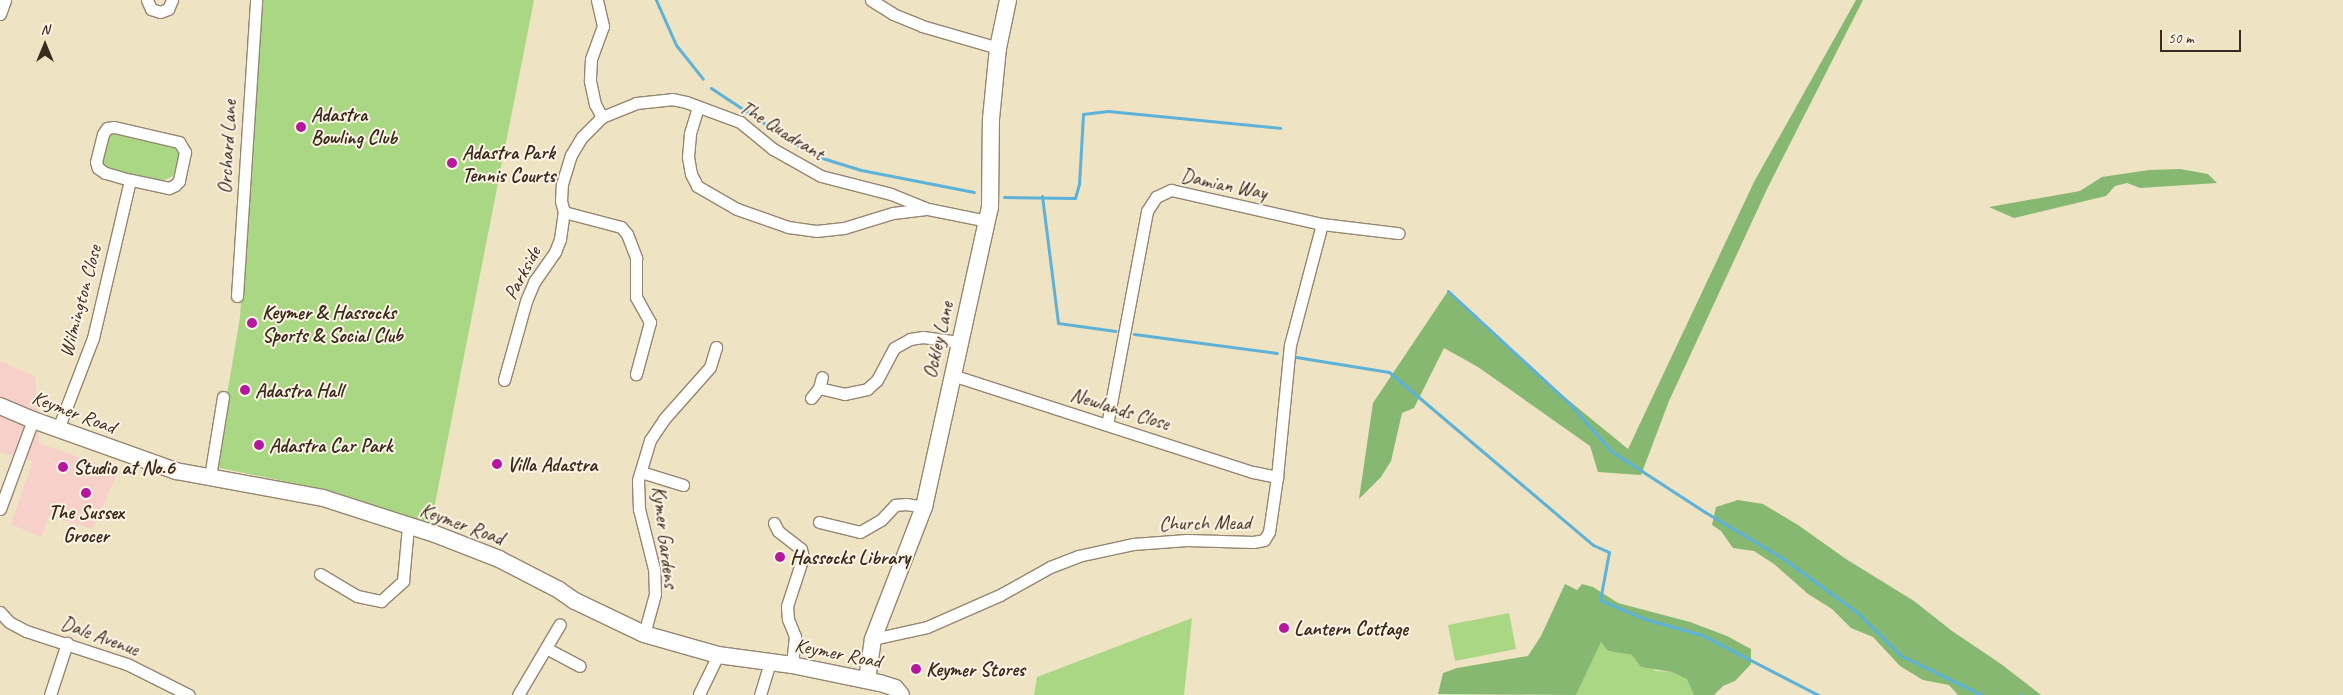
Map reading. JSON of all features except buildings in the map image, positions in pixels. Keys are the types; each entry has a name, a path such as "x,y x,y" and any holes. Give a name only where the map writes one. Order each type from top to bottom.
{"main road":[{"name":"Ockley Lane","path":"866,680 873,639 924,508 990,208 991,119 998,48 1008,0"},
{"name":"Keymer Road","path":"0,406 33,420 176,471 323,498 408,526 499,559 559,590 575,601 644,634 718,655 792,665 866,680 895,688 901,695"}],"street":[{"path":"0,14 5,0"},
{"path":"147,0 151,9 160,12 168,8 172,0"},
{"name":"Orchard Lane","path":"237,296 256,0"},
{"path":"597,0 603,26 591,59 590,81 593,97 602,117 636,103 654,100 672,99 698,107"},
{"path":"871,0 893,14 922,26 998,48"},
{"name":"The Quadrant","path":"928,209 893,213 844,228 816,230 788,227 738,209 697,186 690,174 688,157 690,134 698,107 740,122 773,149 821,176 891,194 928,209 987,221"},
{"name":"Parkside","path":"504,380 520,316 534,282 555,252 560,239 564,212 561,201 562,184 571,155 582,137 602,117"},
{"path":"114,127 179,142 183,146 185,152 179,181 175,185 169,188 130,180 105,173 98,168 96,162 103,134 107,128 114,127"},
{"name":"Wilmington Close","path":"58,429 93,338 130,180"},
{"name":"Damian Way","path":"1107,425 1147,211 1156,197 1171,190 1322,224 1398,233"},
{"path":"564,212 621,226 627,234 636,258 636,298 650,322 636,374"},
{"name":"Church Mead","path":"873,639 927,627 1000,595 1050,567 1078,556 1133,544 1187,540 1253,542 1264,540 1269,532 1277,477 1290,345 1322,224"},
{"path":"811,398 820,383 844,394 867,389 877,380 894,348 910,339 923,337 959,342"},
{"name":"Kymer Gardens","path":"644,634 655,594 654,569 639,509 638,480 640,472 650,440 664,419 710,367 716,347"},
{"name":"Newlands Close","path":"952,375 1253,472 1277,477"},
{"path":"210,478 224,397"},
{"path":"0,509 33,420"},
{"path":"640,472 683,485"},
{"path":"819,522 860,532 881,520 895,505 906,504 924,508"},
{"path":"774,523 778,531 801,549 803,557 787,606 788,619 795,636 792,665"},
{"path":"320,574 357,596 381,601 404,581 408,526"},
{"name":"Dale Avenue","path":"0,612 10,622 26,631 128,664 189,695"},
{"path":"518,695 560,624"},
{"path":"50,695 67,643"},
{"path":"546,648 580,666"},
{"path":"699,694 718,655"},
{"path":"760,695 770,662"}],"shaded area":[{"path":"0,361 35,376 39,443 118,471 93,529 49,516 41,537 11,524 33,461 0,452"}],"green space":[{"path":"261,0 534,0 431,524 327,490 215,467 240,317"},
{"path":"1856,0 1863,0 1768,187 1669,401 1641,475 1598,472 1590,446 1478,367 1444,348 1414,408 1402,413 1391,461 1381,477 1359,499 1373,403 1448,291 1545,381 1628,449 1754,182"},
{"path":"112,133 171,144 177,149 179,158 175,175 162,181 108,169 103,165 102,159 106,138"},
{"path":"2180,169 2208,174 2217,183 2140,188 2127,183 2115,186 2106,196 2014,218 1989,207 2080,191 2102,177 2149,170"},
{"path":"1738,500 1763,504 1798,525 1846,559 1914,601 1952,631 2001,664 2041,695 1958,695 1949,685 1923,680 1900,666 1873,637 1851,628 1832,609 1808,594 1774,564 1754,551 1733,548 1721,531 1712,525 1716,507"},
{"path":"1565,584 1577,590 1582,584 1593,587 1618,603 1690,622 1727,636 1751,649 1751,664 1735,681 1723,686 1714,695 1694,695 1687,679 1672,672 1641,667 1632,655 1608,651 1601,642 1576,695 1438,694 1443,673 1457,668 1528,656 1541,636"},
{"path":"1509,613 1516,649 1455,661 1448,625"},
{"path":"1192,618 1184,695 1034,695 1037,677"},
{"path":"1601,641 1608,651 1632,655 1656,671 1672,672 1688,679 1694,695 1576,695"}],"waterway":[{"path":"656,0 676,45 703,79"},
{"path":"711,88 797,145 819,157 861,170 974,192"},
{"path":"1004,197 1075,198 1079,184 1083,114 1108,111 1280,128"},
{"path":"1042,196 1058,323 1115,331"},
{"path":"1448,291 1572,406 1611,451 1705,512 1784,559 1858,613 1900,655 1982,695"},
{"path":"1134,334 1277,353"},
{"path":"1296,357 1389,372 1593,545 1609,552 1600,600 1645,619 1702,635 1818,695"}],"place":[{"name":"Adastra Bowling Club","path":"301,127"},
{"name":"Adastra Park Tennis Courts","path":"452,163"},
{"name":"Keymer & Hassocks Sports & Social Club","path":"252,323"},
{"name":"Adastra Hall","path":"245,390"},
{"name":"Adastra Car Park","path":"259,445"},
{"name":"Villa Adastra","path":"497,464"},
{"name":"Studio at No.6","path":"63,467"},
{"name":"The Sussex Grocer","path":"86,493"},
{"name":"Hassocks Library","path":"780,557"},
{"name":"Lantern Cottage","path":"1284,628"},
{"name":"Keymer Stores","path":"916,669"}]}
